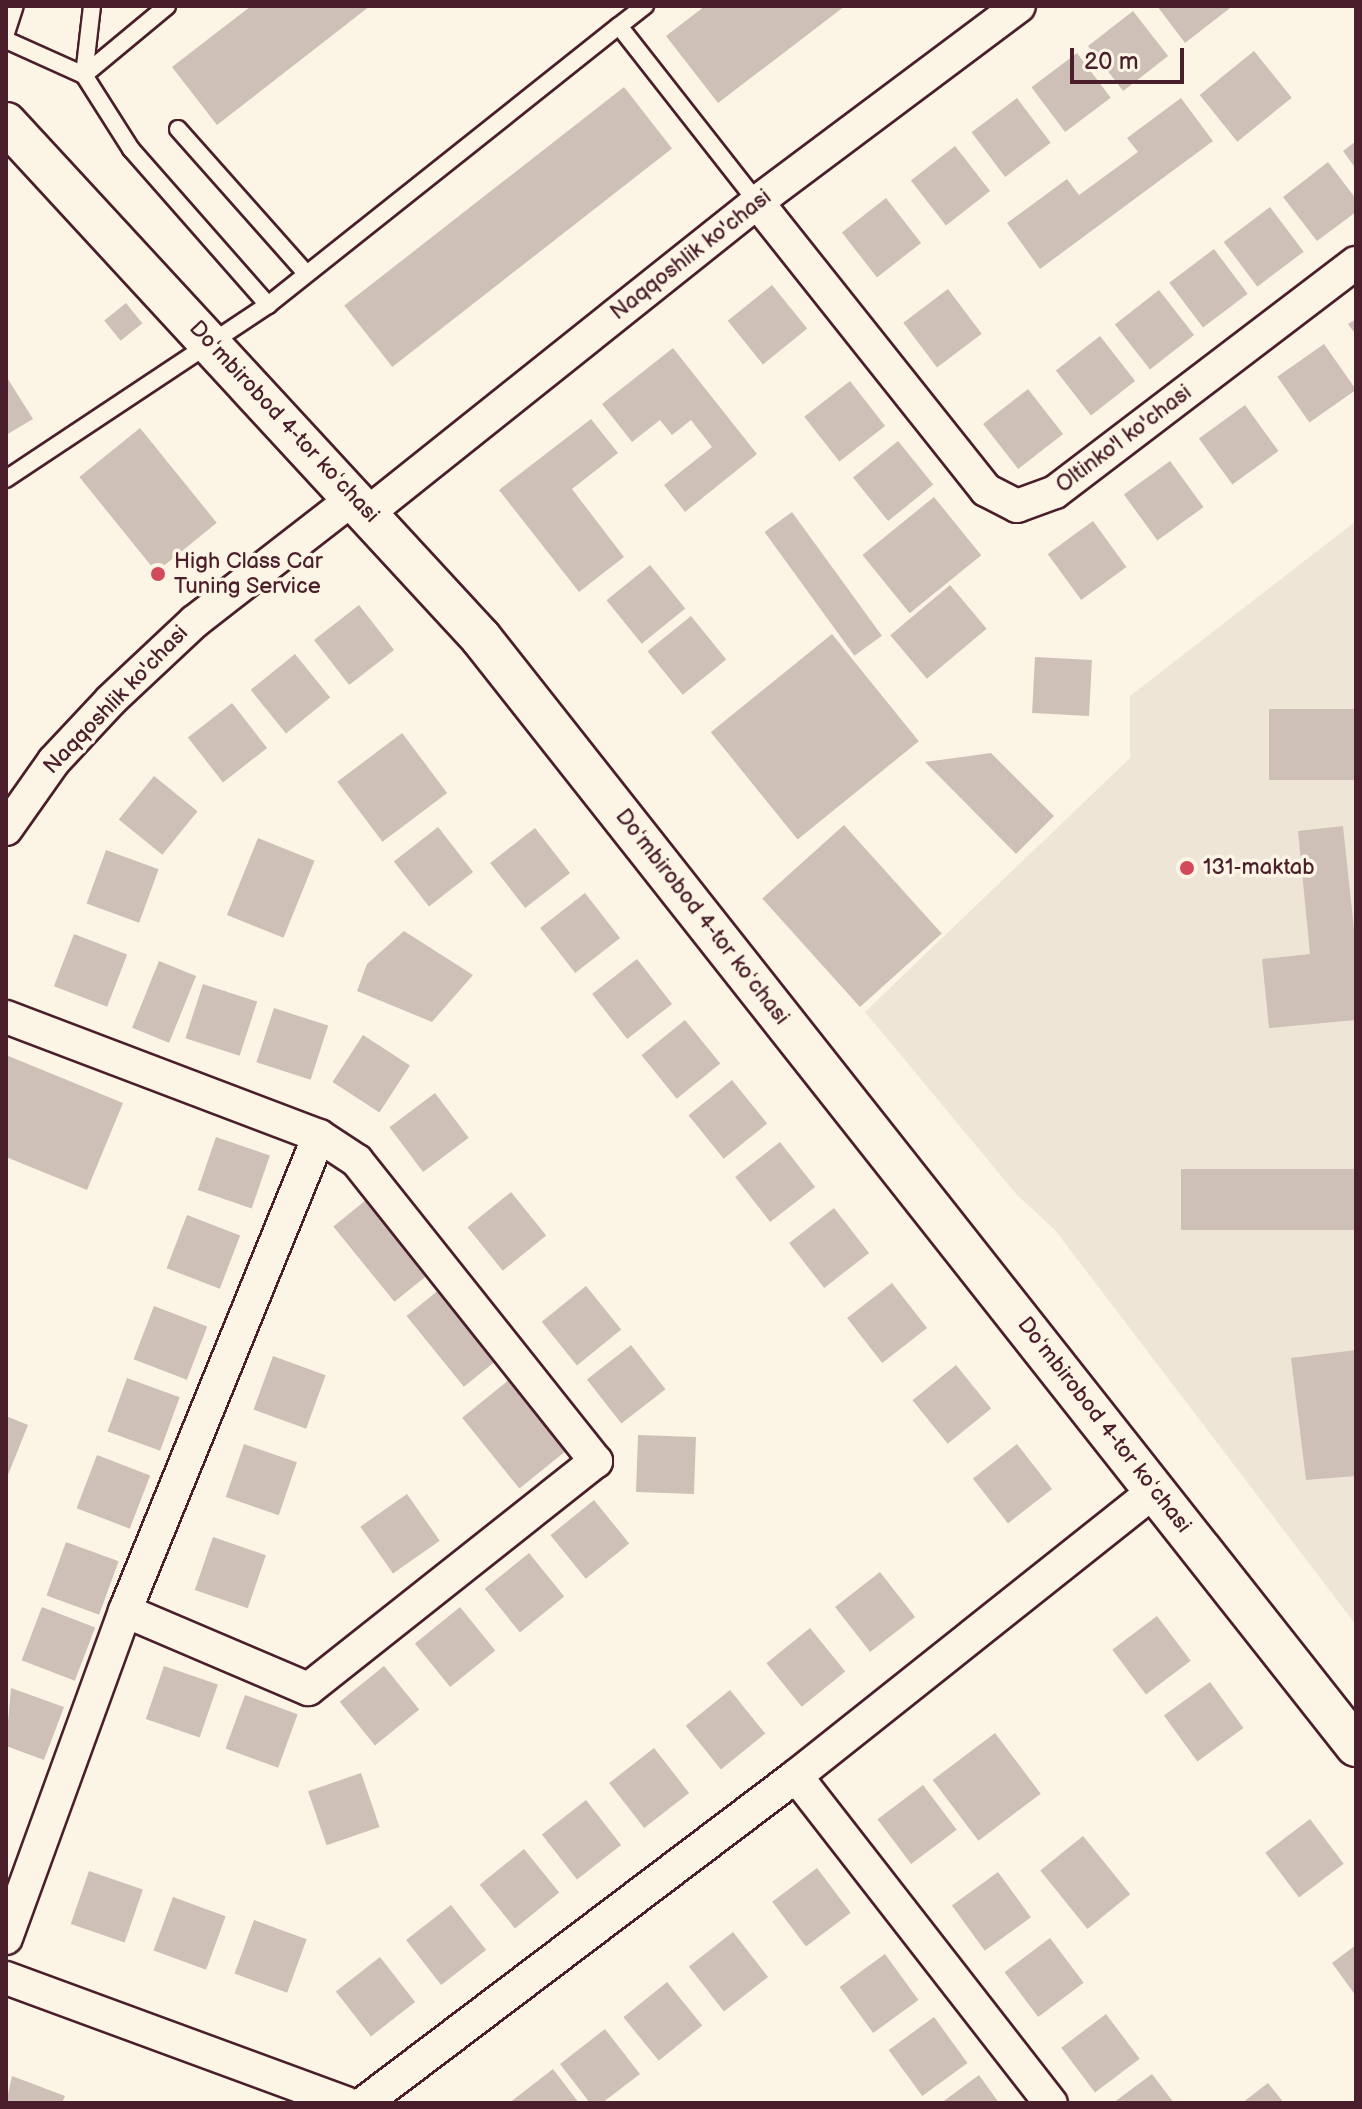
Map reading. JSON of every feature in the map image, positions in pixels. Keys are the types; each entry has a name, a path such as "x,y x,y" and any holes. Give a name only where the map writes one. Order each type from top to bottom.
{"street":[{"name":"Naqqoshlik ko'chasi","path":"6,829 54,761 132,680 194,622 362,505 1019,6"},
{"name":"Doʻmbirobod 4-tor koʻchasi","path":"8,125 210,346 362,505 481,638 1356,1746"},
{"name":"Oltinko'l ko'chasi","path":"757,202 986,490 1017,506 1055,492 1356,263"},
{"path":"6,1017 319,1136 357,1161 596,1461 308,1689 125,1611"},
{"path":"6,1938 125,1611 319,1136"},
{"path":"364,2103 796,1776 1156,1490"},
{"path":"796,1776 1051,2103"},
{"path":"6,1978 346,2103"}],"lane":[{"path":"6,33 15,6"},
{"path":"84,75 92,6"},
{"path":"84,75 167,6"},
{"path":"6,479 268,305 645,6"},
{"path":"619,26 757,202"},
{"path":"6,40 84,75 131,149 268,305"},
{"path":"178,129 306,273"}],"shaded area":[{"name":"131-maktab","path":"1356,521 1356,1625 1055,1230 1017,1195 865,1012 1130,758 1130,696"}],"building":[{"path":"251,6 370,6 217,125 172,67"},
{"path":"705,6 845,6 718,103 666,36"},
{"path":"1157,6 1228,6 1230,8 1185,43"},
{"path":"1133,11 1168,56 1123,91 1088,46"},
{"path":"1254,51 1292,98 1237,142 1200,95"},
{"path":"1077,53 1111,98 1065,132 1031,87"},
{"path":"624,87 672,148 392,367 344,306"},
{"path":"1017,98 1051,143 1005,177 971,132"},
{"path":"1181,98 1213,141 1040,269 1007,223 1067,179 1079,195 1138,152 1127,138"},
{"path":"1356,141 1356,169 1343,151"},
{"path":"955,146 990,191 946,225 911,180"},
{"path":"1328,162 1356,199 1356,212 1317,241 1283,197"},
{"path":"886,198 921,243 877,277 842,232"},
{"path":"1270,207 1304,252 1257,287 1224,242"},
{"path":"1214,249 1248,294 1203,327 1169,283"},
{"path":"772,285 807,329 763,364 728,321"},
{"path":"948,289 982,334 937,367 903,323"},
{"path":"1159,290 1194,335 1150,369 1115,324"},
{"path":"126,303 142,323 121,341 104,321"},
{"path":"1356,319 1356,335 1348,324"},
{"path":"1100,336 1135,381 1091,415 1056,370"},
{"path":"1324,344 1356,390 1309,423 1277,377"},
{"path":"673,348 757,454 685,512 664,485 712,447 691,420 672,435 660,420 632,442 602,404"},
{"path":"6,376 33,419 6,435"},
{"path":"850,381 885,426 839,462 804,417"},
{"path":"1028,389 1063,434 1018,469 983,424"},
{"path":"1245,405 1279,451 1232,485 1199,439"},
{"path":"591,419 618,453 572,489 624,557 579,592 499,490"},
{"path":"140,428 217,523 156,572 79,477"},
{"path":"898,441 933,485 888,521 853,478"},
{"path":"1170,461 1204,507 1157,541 1124,495"},
{"path":"934,497 981,555 910,613 863,555"},
{"path":"792,512 882,636 854,656 764,532"},
{"path":"1093,521 1127,567 1081,600 1048,554"},
{"path":"650,565 685,609 642,644 606,600"},
{"path":"950,585 987,629 927,679 890,635"},
{"path":"359,605 394,650 349,685 314,640"},
{"path":"691,616 726,660 683,695 647,651"},
{"path":"832,634 919,741 798,839 711,732"},
{"path":"295,654 330,698 286,733 251,690"},
{"path":"1035,657 1092,660 1089,716 1032,713"},
{"path":"232,703 267,748 223,782 188,737"},
{"path":"1269,709 1356,709 1356,780 1269,780"},
{"path":"402,733 447,793 382,842 337,782"},
{"path":"991,753 1054,816 1016,854 925,762"},
{"path":"154,776 198,811 162,855 119,820"},
{"path":"844,825 942,933 860,1007 762,899"},
{"path":"1343,826 1356,948 1356,1020 1269,1028 1262,959 1310,954 1298,831"},
{"path":"438,827 473,872 429,906 394,861"},
{"path":"535,828 570,873 525,908 490,863"},
{"path":"258,838 315,861 283,938 227,915"},
{"path":"106,850 159,869 139,923 87,904"},
{"path":"585,893 620,938 575,973 540,928"},
{"path":"404,931 473,975 432,1022 357,991 367,964"},
{"path":"74,934 127,954 107,1007 54,986"},
{"path":"637,959 672,1004 627,1039 592,994"},
{"path":"159,961 196,976 169,1043 132,1028"},
{"path":"203,984 257,1002 240,1056 185,1038"},
{"path":"274,1008 328,1026 311,1080 256,1062"},
{"path":"685,1020 720,1064 677,1099 641,1055"},
{"path":"363,1035 410,1065 379,1112 333,1082"},
{"path":"6,1055 123,1103 87,1190 6,1157"},
{"path":"732,1080 767,1124 724,1159 688,1115"},
{"path":"435,1093 469,1138 423,1172 389,1127"},
{"path":"216,1137 270,1156 252,1209 198,1190"},
{"path":"780,1142 815,1187 770,1222 735,1177"},
{"path":"1181,1169 1356,1169 1356,1230 1181,1230"},
{"path":"511,1192 546,1236 503,1271 467,1227"},
{"path":"366,1200 427,1275 394,1302 333,1226"},
{"path":"834,1208 869,1253 824,1288 789,1243"},
{"path":"187,1215 240,1235 220,1289 167,1268"},
{"path":"892,1283 927,1328 882,1363 847,1318"},
{"path":"586,1286 621,1330 577,1365 542,1322"},
{"path":"440,1289 497,1360 464,1387 407,1316"},
{"path":"154,1306 207,1326 187,1380 134,1359"},
{"path":"631,1345 665,1389 621,1424 587,1379"},
{"path":"1356,1350 1356,1476 1306,1480 1291,1358"},
{"path":"273,1356 326,1375 306,1429 254,1410"},
{"path":"956,1365 991,1409 948,1444 912,1400"},
{"path":"515,1375 572,1446 519,1489 462,1418"},
{"path":"127,1378 180,1397 160,1451 108,1432"},
{"path":"6,1416 28,1425 6,1480"},
{"path":"638,1435 696,1437 694,1494 636,1492"},
{"path":"244,1444 297,1462 279,1515 226,1497"},
{"path":"1017,1444 1052,1489 1008,1523 973,1478"},
{"path":"97,1455 150,1475 130,1529 77,1508"},
{"path":"407,1494 440,1541 393,1573 360,1527"},
{"path":"594,1500 629,1544 586,1579 550,1535"},
{"path":"213,1537 266,1555 248,1608 195,1590"},
{"path":"66,1542 119,1561 99,1615 47,1596"},
{"path":"529,1553 564,1597 520,1632 485,1589"},
{"path":"880,1572 915,1617 870,1652 835,1607"},
{"path":"42,1607 95,1627 75,1681 22,1660"},
{"path":"460,1607 495,1651 450,1687 415,1644"},
{"path":"1157,1616 1191,1661 1146,1694 1112,1650"},
{"path":"810,1628 845,1672 802,1707 766,1663"},
{"path":"164,1666 218,1685 200,1738 146,1719"},
{"path":"384,1666 419,1710 375,1745 340,1702"},
{"path":"1210,1682 1244,1728 1197,1762 1164,1716"},
{"path":"11,1688 64,1707 44,1760 6,1746"},
{"path":"730,1690 765,1734 721,1769 686,1726"},
{"path":"245,1695 298,1714 278,1768 226,1749"},
{"path":"995,1733 1041,1794 978,1841 933,1780"},
{"path":"654,1748 689,1793 644,1828 609,1783"},
{"path":"361,1773 380,1827 327,1845 308,1791"},
{"path":"923,1785 957,1830 911,1864 877,1819"},
{"path":"586,1800 621,1845 577,1879 542,1834"},
{"path":"1310,1819 1344,1864 1299,1897 1265,1853"},
{"path":"1083,1836 1130,1894 1087,1929 1040,1871"},
{"path":"524,1849 559,1893 515,1928 480,1885"},
{"path":"817,1868 851,1913 806,1946 772,1902"},
{"path":"89,1871 143,1890 125,1943 71,1924"},
{"path":"998,1872 1031,1917 985,1951 952,1906"},
{"path":"173,1897 226,1916 206,1970 154,1951"},
{"path":"451,1905 486,1950 441,1985 406,1940"},
{"path":"254,1920 307,1939 287,1993 235,1974"},
{"path":"733,1932 768,1977 724,2011 689,1966"},
{"path":"1050,1938 1084,1983 1038,2017 1004,1972"},
{"path":"1356,1945 1356,1996 1332,1963"},
{"path":"885,1954 919,2000 873,2033 840,1987"},
{"path":"380,1957 415,2002 371,2036 336,1991"},
{"path":"667,1982 702,2026 659,2061 623,2017"},
{"path":"1106,2014 1140,2059 1095,2092 1061,2048"},
{"path":"934,2017 968,2063 922,2096 889,2050"},
{"path":"605,2029 640,2074 602,2103 590,2103 560,2064"},
{"path":"553,2069 579,2103 509,2103"},
{"path":"1152,2074 1174,2103 1113,2103"},
{"path":"979,2075 999,2103 941,2103"},
{"path":"12,2076 65,2096 62,2103 6,2103"},
{"path":"1268,2083 1284,2103 1242,2103"}],"place":[{"name":"High Class Car Tuning Service","path":"158,574"},
{"name":"131-maktab","path":"1187,868"}]}
